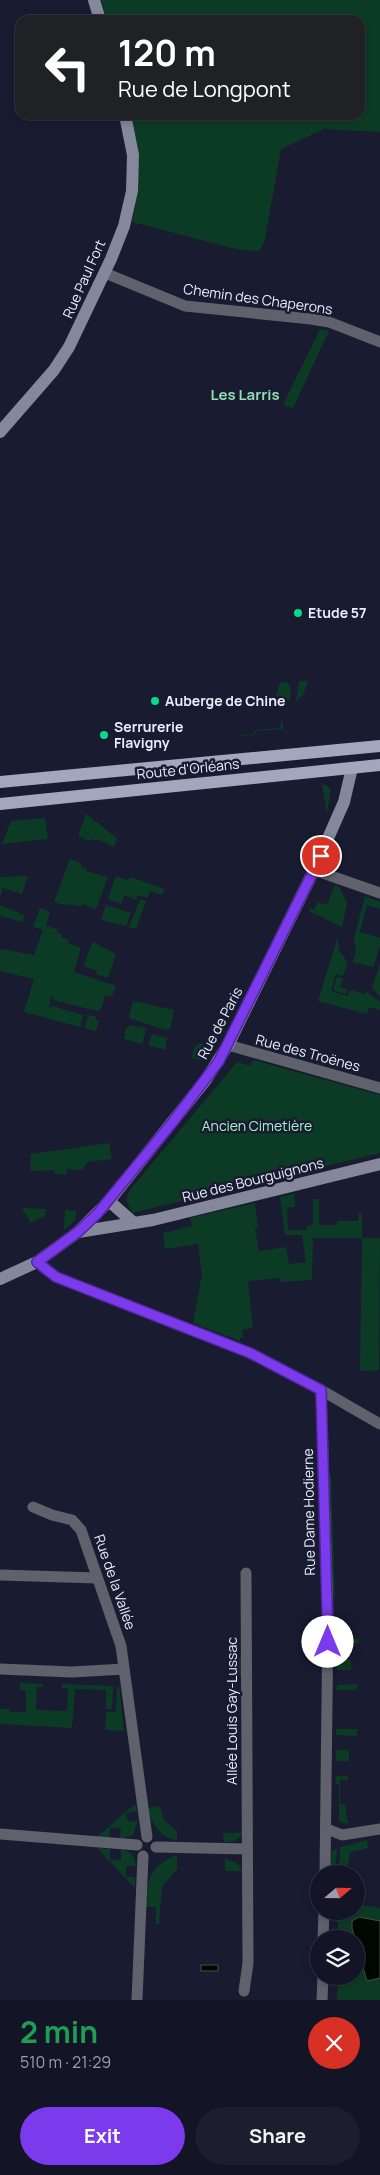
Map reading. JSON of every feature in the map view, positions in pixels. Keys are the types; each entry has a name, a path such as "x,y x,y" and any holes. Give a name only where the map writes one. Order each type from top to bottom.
{"main road":[{"name":"Route d'Orléans","path":"0,782 380,746"},
{"name":"Route d'Orléans","path":"0,804 380,765"}],"street":[{"path":"94,0 98,15"},
{"name":"Rue Paul Fort","path":"0,432 54,370 69,347 105,272 124,226 132,191 133,155 126,120"},
{"name":"Chemin des Chaperons","path":"105,272 185,306 312,319 336,325 380,342"},
{"name":"Rue de Paris","path":"0,1279 37,1262 78,1232 109,1201 205,1081 228,1044 314,870 344,802 352,768"},
{"path":"314,870 380,892"},
{"name":"Rue des Troënes","path":"228,1044 239,1050 380,1088"},
{"name":"Rue des Bourguignons","path":"78,1232 110,1225 134,1223 380,1164"},
{"path":"109,1201 134,1223"},
{"path":"37,1262 56,1277 250,1353 321,1390 380,1424"},
{"name":"Rue Dame Hodierne","path":"321,1390 328,1623 325,1865"},
{"name":"Rue de la Vallée","path":"33,1507 52,1515 72,1520 81,1530 118,1631 147,1836"},
{"name":"Allée Louis Gay-Lussac","path":"244,1991 248,1963 246,1574"},
{"path":"0,1575 97,1578"},
{"path":"0,1669 72,1672 124,1669"},
{"path":"327,1829 342,1835 380,1830"},
{"path":"0,1834 137,1845"},
{"path":"147,1836 154,1840 156,1847 153,1854 143,1856 138,1852 137,1845 140,1839 147,1836"},
{"path":"156,1847 247,1849"},
{"path":"137,2000 143,1856"},
{"path":"322,2000 323,1985"}],"green space":[{"path":"101,0 380,0 380,132 324,129 281,149 265,239 260,251 236,249 132,222 138,192 131,120 365,120 365,15 106,15"},
{"path":"320,329 329,331 293,408 283,405"},
{"path":"299,681 308,681 303,695 296,701"},
{"path":"287,682 291,688 290,700 278,700 276,695 280,683"},
{"path":"282,715 283,729 257,731 254,735 216,738 253,734 256,730 280,728"},
{"path":"322,785 326,785 331,789 327,813"},
{"path":"86,814 117,838 114,847 97,839 96,841 91,839 90,841 78,836"},
{"path":"45,818 48,839 2,844 11,821"},
{"path":"70,859 82,864 81,867 86,869 86,871 108,877 96,909 82,904 81,907 54,902"},
{"path":"28,876 22,894 3,888 0,897 0,877"},
{"path":"116,876 128,880 130,877 165,889 162,895 150,891 147,898 138,895 136,900 124,895 121,904 108,899"},
{"path":"335,885 339,887 347,903 342,927 309,911 310,908 314,910 318,902 327,905"},
{"path":"365,896 380,902 380,909 367,905 360,932 380,938 380,946 373,967 353,962 356,951 354,938"},
{"path":"140,899 146,901 136,929 129,927"},
{"path":"0,905 24,915 23,922 0,916"},
{"path":"106,905 131,913 126,926 101,920"},
{"path":"40,908 50,912 46,925 58,930 57,933 62,934 61,937 69,940 68,943 81,948 74,972 116,986 112,996 105,995 101,1010 97,1011 53,1000 54,997 51,997 49,1008 52,1006 83,1015 80,1027 24,1012 34,979 0,971 0,949 34,955 43,930 33,927"},
{"path":"338,936 339,950 348,963 343,976 336,974 331,991 347,996 350,990 365,994 366,991 380,1002 380,1010 369,1007 367,1014 318,1001"},
{"path":"93,942 116,954 108,978 96,974 97,971 83,966"},
{"path":"380,964 380,997 372,987"},
{"path":"337,977 343,978 340,987 347,989 346,994 333,990"},
{"path":"133,1001 174,1010 170,1029 166,1030 131,1019 129,1017"},
{"path":"88,1015 99,1020 96,1031 85,1028"},
{"path":"130,1025 146,1028 142,1044 124,1039 126,1027 129,1028"},
{"path":"152,1034 167,1038 165,1050 148,1045"},
{"path":"198,1043 212,1046 205,1061 192,1058 195,1045 198,1046"},
{"name":"Ancien Cimetière","path":"253,1060 380,1095 380,1153 132,1213 126,1200 130,1190 237,1062 250,1066"},
{"path":"109,1143 112,1159 87,1162 83,1170 67,1169 66,1175 55,1174 54,1170 30,1171 31,1154"},
{"path":"294,1194 295,1207 287,1207 288,1230 306,1230 307,1226 313,1225 313,1199 319,1199 319,1225 337,1225 337,1221 358,1221 359,1213 362,1213 362,1238 313,1238 312,1280 281,1282 280,1278 248,1281 253,1328 242,1330 243,1338 240,1338 240,1341 193,1323 202,1274 198,1244 165,1249 163,1233 192,1226 190,1218 255,1203 258,1228 255,1228 259,1251 286,1247 289,1264 306,1262 302,1235 285,1235 280,1197"},
{"path":"22,1208 46,1209 45,1216 31,1223"},
{"path":"65,1210 76,1211 75,1220 64,1230"},
{"path":"362,1238 380,1238 379,1370 360,1371"},
{"path":"331,1476 335,1598 330,1598 327,1477"},
{"path":"337,1639 359,1639 359,1644 337,1644"},
{"path":"232,1657 241,1658 241,1675 232,1675"},
{"path":"351,1659 351,1670 337,1670 337,1660"},
{"path":"20,1683 43,1684 43,1687 37,1687 36,1710 67,1711 68,1688 62,1688 62,1684 113,1686 112,1709 106,1709 106,1690 75,1689 72,1728 0,1724 0,1709 10,1709 10,1712 26,1712 26,1691 20,1690"},
{"path":"357,1684 357,1690 337,1690 337,1685"},
{"path":"119,1686 124,1731 105,1730 106,1712 116,1712 117,1687"},
{"path":"336,1729 357,1729 357,1736 336,1735"},
{"path":"336,1750 349,1750 349,1761 336,1761"},
{"path":"336,1776 348,1776 348,1780 340,1780 340,1804 345,1804 348,1824 339,1821 339,1784 335,1784"},
{"path":"135,1804 137,1811 126,1813 128,1822 138,1820 133,1835 120,1839 121,1828 110,1828 109,1838 97,1837"},
{"path":"160,1806 164,1820 177,1831 177,1840 161,1833 151,1819 147,1808"},
{"path":"223,1833 243,1833 237,1839 224,1842"},
{"path":"367,1840 368,1848 350,1852 348,1865 339,1865 340,1847"},
{"path":"97,1848 110,1849 110,1860 121,1860 121,1850 127,1851 132,1855 136,1866 126,1866 126,1877 135,1877 135,1888"},
{"path":"337,1848 336,1865 331,1865 332,1851"},
{"path":"177,1855 177,1869 162,1887 159,1924 156,1924 156,1907 146,1907 147,1889 151,1875 160,1864"},
{"path":"225,1858 238,1864 243,1871 225,1871"},
{"path":"365,1906 380,1908 380,2000 337,2000 338,1985 365,1985 365,1930 338,1930 338,1920 365,1920"}],"shaded area":[{"path":"365,1918 380,1921 380,1978 367,1981 365,1974 365,1930 353,1930 352,1921 365,1920"},
{"path":"201,1965 218,1965 218,1971 201,1971"}],"place":[{"name":"Etude 57","path":"298,613"},
{"name":"Auberge de Chine","path":"155,701"},
{"name":"Serrurerie Flavigny","path":"104,735"}],"district":[{"name":"Les Larris","path":"245,395"}],"route":[{"path":"321,856 219,1061 109,1201 78,1232 37,1262 56,1277 250,1353 321,1390 328,1642"}]}
